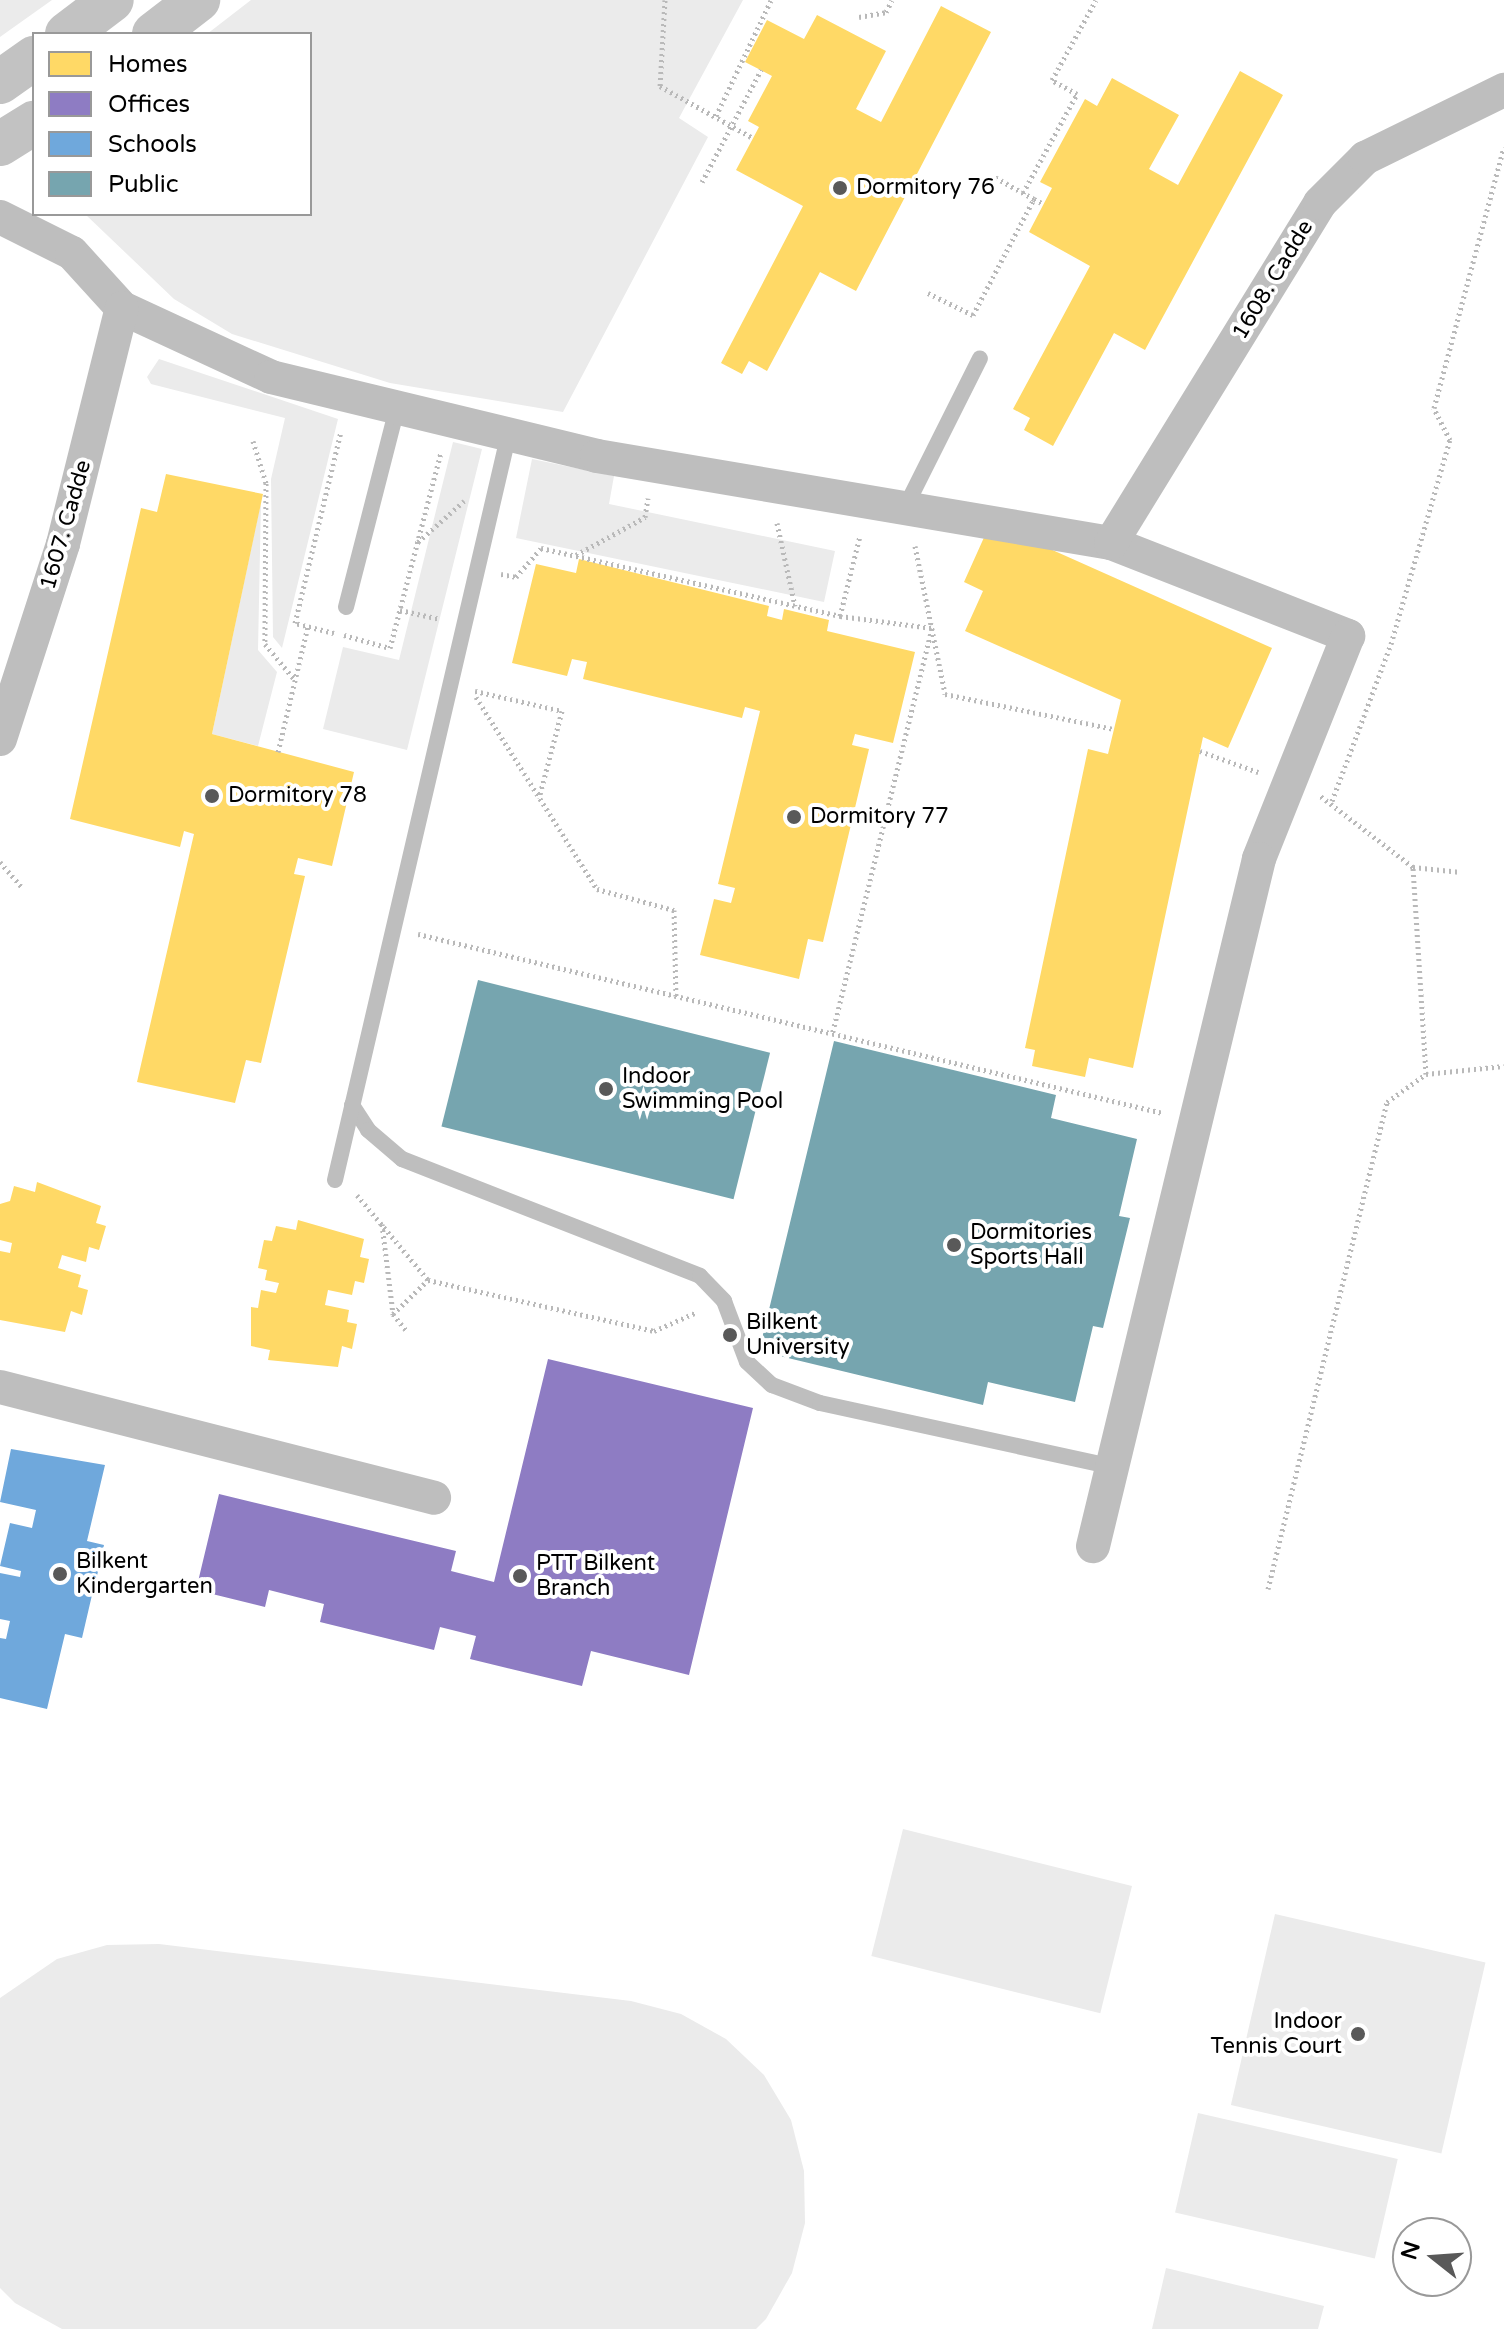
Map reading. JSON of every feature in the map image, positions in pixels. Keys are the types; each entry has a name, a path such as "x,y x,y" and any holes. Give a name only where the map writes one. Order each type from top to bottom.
{"street":[{"path":"70,32 112,0"},
{"path":"157,32 198,0"},
{"path":"0,82 32,59"},
{"name":"1608. Cadde","path":"1111,543 1320,203 1365,158 1504,90"},
{"path":"0,144 32,124"},
{"path":"0,217 72,253 122,308 271,377 396,412 508,437 653,465 1111,543 1348,636 1259,859 1218,1005 1196,1121 1093,1546"},
{"path":"0,240 72,253"},
{"name":"1607. Cadde","path":"0,739 63,544 122,308"},
{"path":"0,1387 434,1498"}],"lane":[{"path":"906,506 980,358"},
{"path":"346,607 396,412"},
{"path":"335,1180 508,437"},
{"path":"352,1105 368,1130 402,1159 666,1260 700,1276 724,1301 747,1362 772,1385 820,1403 1113,1467"}],"path":[{"path":"665,0 660,86 753,138"},
{"path":"716,116 771,0"},
{"path":"859,17 886,12 892,0"},
{"path":"1023,193 1077,94 1052,80 1096,0"},
{"path":"702,182 761,70"},
{"path":"1056,132 1064,137"},
{"path":"1332,801 1391,644 1450,440 1434,408 1504,147"},
{"path":"993,176 1044,204"},
{"path":"928,293 973,315 1034,199"},
{"path":"253,441 266,483 265,644 295,680"},
{"path":"575,556 645,517 653,465"},
{"path":"769,483 795,606"},
{"path":"418,542 473,493 494,497"},
{"path":"906,506 945,694 1114,729"},
{"path":"477,569 516,577 541,548 840,616 932,628"},
{"path":"840,616 855,556"},
{"path":"400,610 464,624"},
{"path":"278,752 308,626"},
{"path":"832,1035 932,628"},
{"path":"539,798 562,711 472,691 539,798 597,889 674,910 676,996"},
{"path":"1200,751 1332,801 1413,867 1461,872"},
{"path":"0,862 22,887"},
{"path":"1413,867 1426,1074"},
{"path":"393,929 1196,1121"},
{"path":"1268,1589 1387,1102 1426,1074 1504,1066"},
{"path":"335,1180 382,1223 428,1280 654,1331 724,1301"},
{"path":"382,1223 393,1314 407,1331"},
{"path":"393,1314 428,1280"}],"shaded area":[{"path":"0,0 52,0 0,37"},
{"path":"251,0 743,0 679,118 708,137 563,412 390,383 232,334 174,299 87,216 312,216 312,32 210,32"},
{"path":"159,359 338,419 282,648 273,637 271,479 285,418 151,384 147,377"},
{"path":"453,442 482,449 407,750 323,729 343,647 399,660"},
{"path":"532,459 614,476 609,504 835,551 824,602 516,538"},
{"path":"261,502 258,650 277,672 258,746 212,734"},
{"path":"903,1829 1132,1886 1100,2013 871,1956"},
{"name":"Indoor Tennis Court","path":"1275,1914 1485,1963 1441,2154 1231,2105"},
{"path":"159,1944 631,2001 681,2014 726,2039 764,2075 791,2120 804,2171 805,2223 792,2273 766,2319 756,2329 62,2329 15,2303 0,2288 0,1998 57,1959 107,1945"},
{"path":"1198,2113 1398,2159 1375,2259 1175,2212"},
{"path":"1166,2268 1324,2306 1318,2329 1152,2329"}],"building: Homes":[{"name":"Dormitory 76","path":"941,6 991,32 856,291 820,272 767,371 749,361 742,374 721,363 803,206 736,170 759,127 748,121 772,76 745,62 767,20 804,39 817,15 886,51 856,109 881,122"},
{"path":"1240,71 1283,95 1145,350 1114,333 1053,446 1024,430 1030,418 1013,409 1090,266 1029,232 1052,188 1040,182 1085,99 1097,106 1112,78 1179,115 1149,169 1178,185"},
{"name":"Dormitory 78","path":"166,474 263,494 212,734 354,772 332,866 298,858 294,874 305,876 261,1063 246,1060 235,1103 137,1082 194,834 184,831 180,847 70,819 141,508 157,512"},
{"path":"1010,531 1272,648 1228,748 1203,737 1133,1068 1089,1058 1085,1077 1032,1066 1035,1050 1025,1048 1088,749 1108,754 1121,700 965,631 983,591 964,582 986,533"},
{"name":"Dormitory 77","path":"579,559 769,606 767,616 782,620 784,609 829,620 827,631 915,652 893,743 855,734 852,745 869,749 823,942 808,939 799,979 700,955 714,899 731,903 735,888 718,884 760,711 745,707 742,718 583,679 587,662 572,659 567,676 512,663 536,564 576,573"},
{"path":"37,1182 101,1206 96,1223 106,1226 99,1250 89,1247 86,1262 62,1255 58,1268 81,1275 78,1287 88,1290 82,1315 71,1311 65,1332 0,1320 0,1251 10,1253 12,1243 0,1240 0,1204 10,1201 14,1186 35,1192"},
{"path":"298,1220 364,1239 360,1257 369,1259 364,1283 355,1281 352,1295 328,1290 325,1305 349,1310 347,1322 357,1324 352,1349 342,1346 338,1367 268,1360 270,1350 251,1346 251,1307 258,1308 261,1290 276,1293 279,1283 265,1280 267,1270 258,1268 264,1240 272,1241 276,1226 296,1230"}],"building: Offices":[{"path":"548,1359 753,1408 689,1675 591,1651 582,1686 470,1659 476,1636 440,1627 434,1650 320,1622 324,1604 269,1590 265,1607 196,1590 219,1494 456,1551 451,1571 494,1582"}],"building: Schools":[{"path":"11,1449 105,1465 87,1541 104,1545 94,1589 75,1590 92,1595 82,1638 65,1634 47,1709 0,1698 0,1638 6,1639 10,1621 0,1619 0,1573 20,1577 21,1571 0,1566 10,1523 32,1528 36,1510 0,1502"}],"building: Public":[{"name":"Indoor Swimming Pool","path":"478,980 770,1053 734,1199 441,1127"},
{"name":"Dormitories Sports Hall","path":"834,1041 1056,1095 1051,1118 1137,1139 1119,1216 1130,1218 1103,1328 1093,1326 1075,1402 988,1382 983,1405 759,1351"}],"place":[{"name":"Dormitory 76","path":"840,188"},
{"name":"Dormitory 78","path":"212,796"},
{"name":"Dormitory 77","path":"794,817"},
{"name":"Indoor Swimming Pool","path":"606,1089"},
{"name":"Dormitories Sports Hall","path":"954,1245"},
{"name":"Bilkent University","path":"730,1335"},
{"name":"Bilkent Kindergarten","path":"60,1574"},
{"name":"PTT Bilkent Branch","path":"520,1576"},
{"name":"Indoor Tennis Court","path":"1358,2034"}]}
